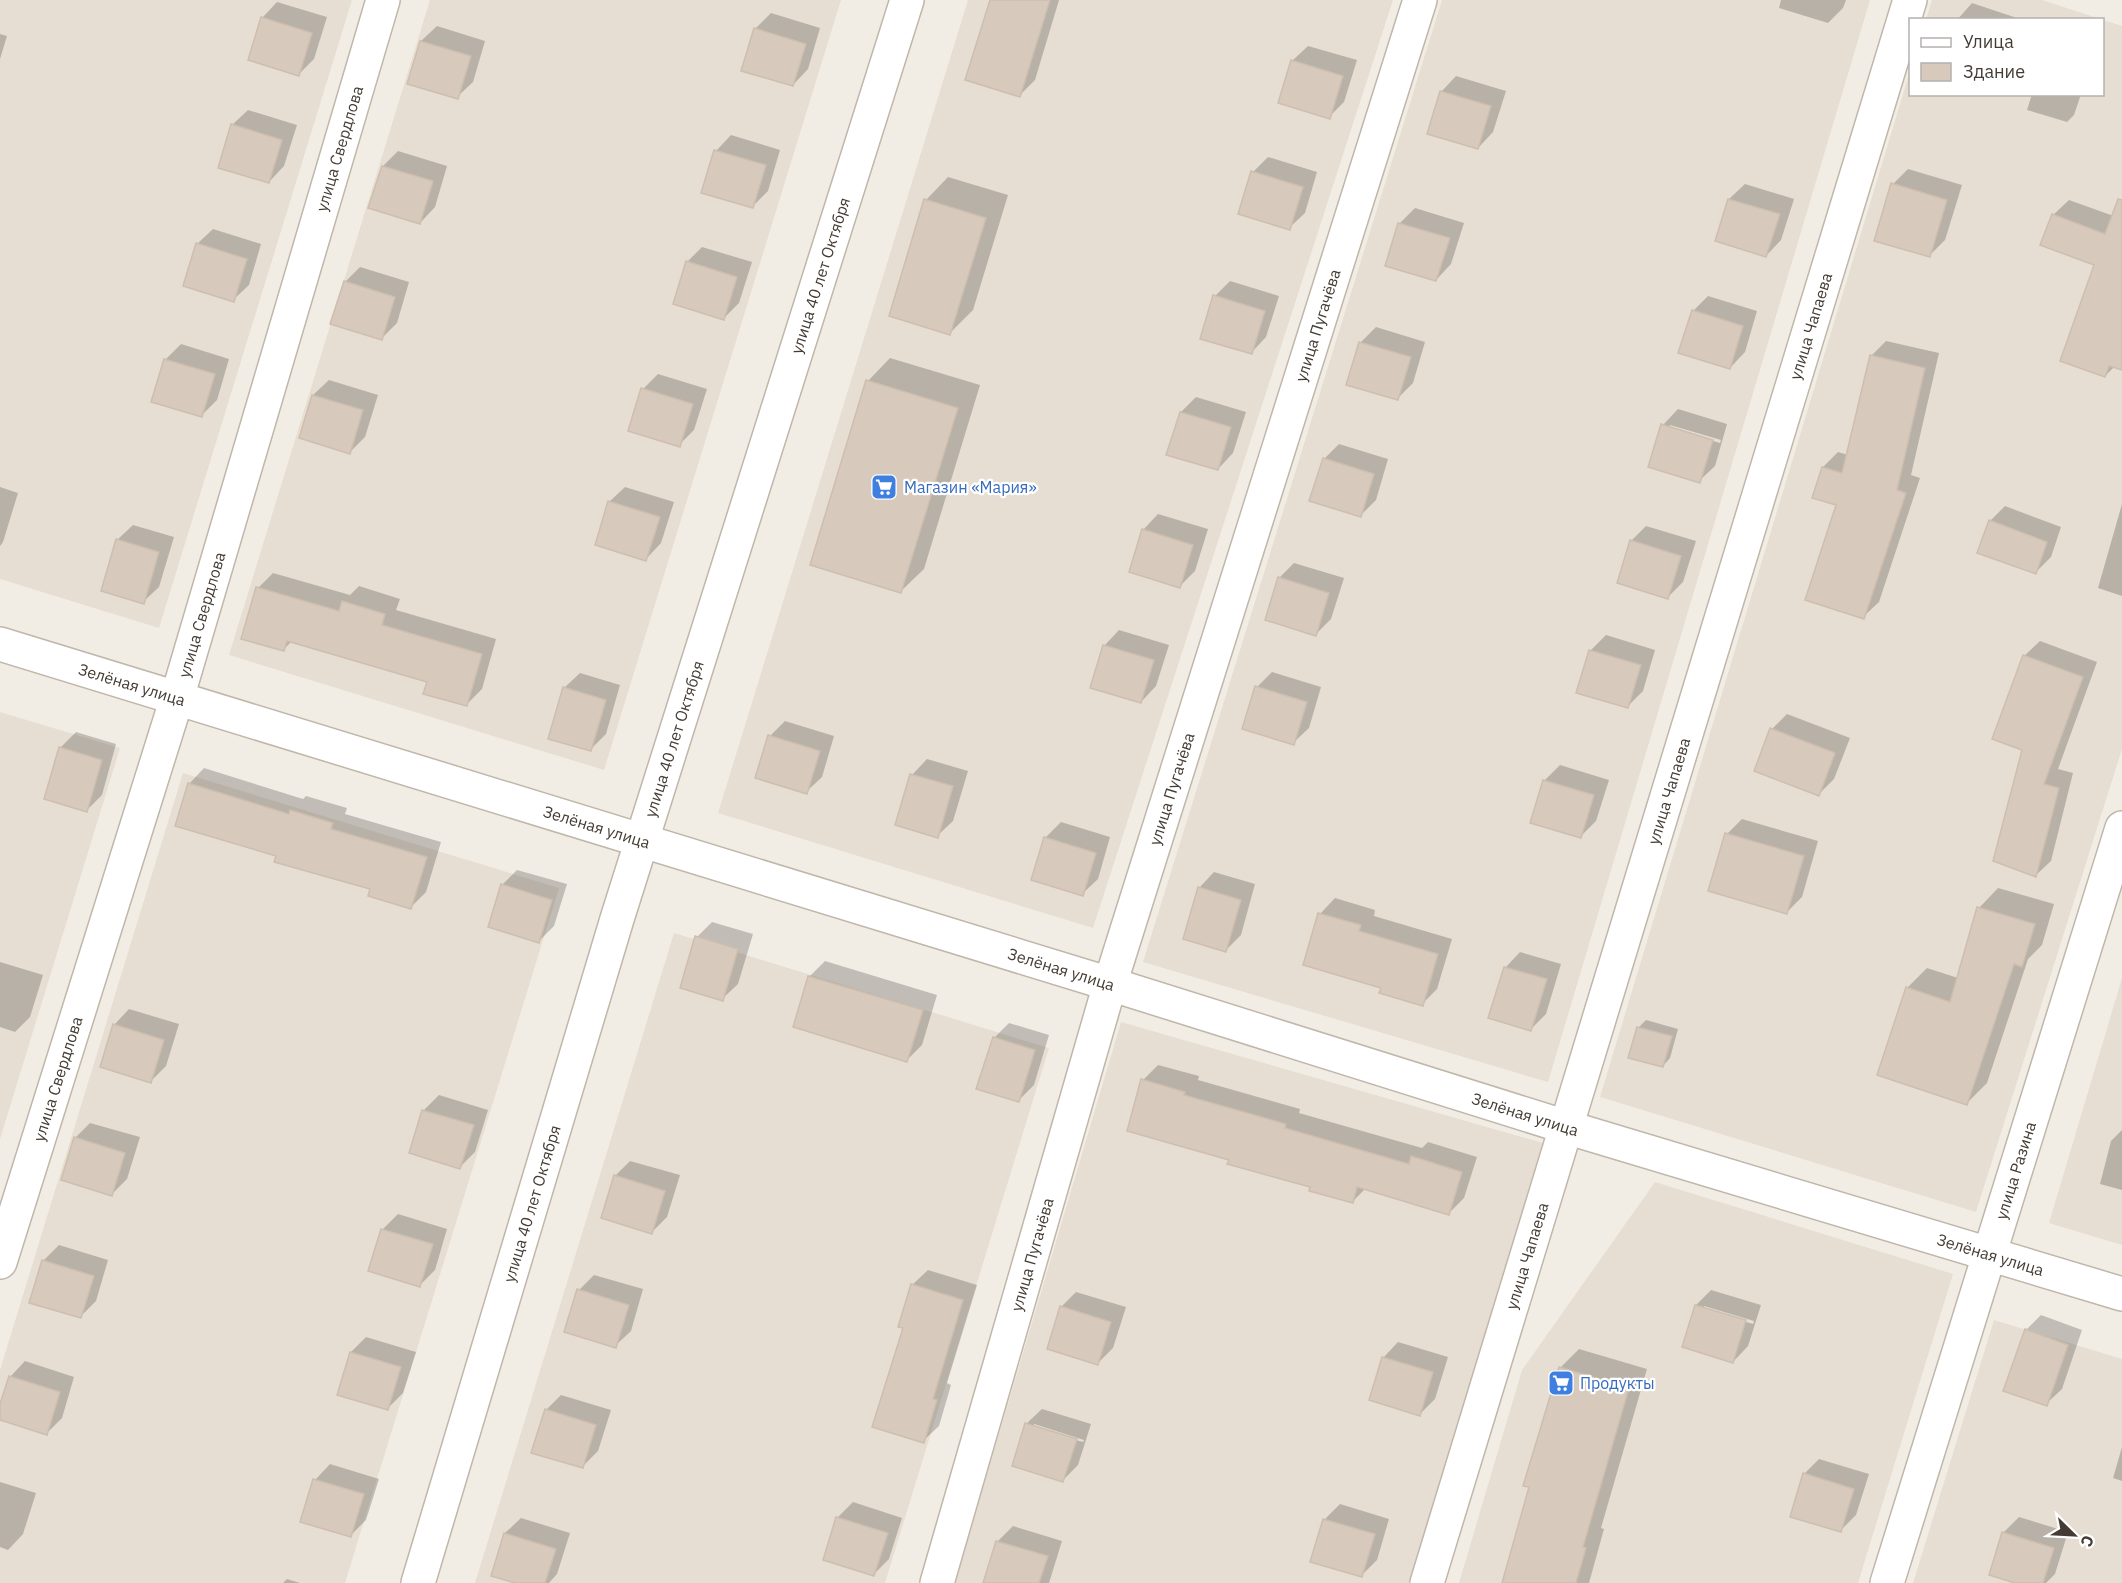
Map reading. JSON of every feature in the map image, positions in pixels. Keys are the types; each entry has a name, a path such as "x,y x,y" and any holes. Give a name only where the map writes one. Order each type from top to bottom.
{"street":[{"name":"улица Свердлова","path":"0,1262 177,698 384,0"},
{"name":"улица 40 лет Октября","path":"418,1583 613,930 907,0"},
{"name":"улица Пугачёва","path":"937,1583 1110,984 1420,0"},
{"name":"улица Чапаева","path":"1427,1583 1910,0"},
{"name":"Зелёная улица","path":"0,644 1110,984 1566,1127 2122,1294"},
{"name":"улица Разина","path":"1887,1583 2122,828"}],"shaded area":[{"path":"0,0 352,0 159,628 0,579"},
{"path":"430,0 841,0 604,770 229,655"},
{"path":"968,0 1393,0 1093,928 718,813"},
{"path":"1442,0 1870,0 1548,1082 1143,962"},
{"path":"1932,0 2042,0 2097,18 1926,18"},
{"path":"2104,20 2122,26 2122,749 1976,1212 1600,1097 1909,74 1909,96 2104,96"},
{"path":"0,712 120,748 0,1139"},
{"path":"183,773 559,888 345,1583 0,1583 0,1370"},
{"path":"674,933 1049,1048 885,1583 475,1583"},
{"path":"2122,978 2122,1245 2049,1223"},
{"path":"1121,1022 1543,1143 1410,1583 955,1583"},
{"path":"1655,1182 1953,1274 1858,1583 1459,1583 1522,1370"},
{"path":"1994,1320 2122,1359 2122,1583 1913,1583"}],"building":[{"path":"990,0 1050,0 1020,97 965,80"},
{"path":"261,17 312,33 299,76 248,60"},
{"path":"754,28 806,44 793,86 741,71"},
{"path":"420,41 471,56 458,99 407,84"},
{"path":"1291,60 1343,76 1330,119 1278,103"},
{"path":"1440,91 1491,106 1478,149 1427,134"},
{"path":"231,124 282,140 269,183 218,168"},
{"path":"714,150 766,165 753,208 701,193"},
{"path":"382,166 433,181 420,224 368,208"},
{"path":"1251,171 1303,187 1290,230 1238,214"},
{"path":"1891,183 1947,200 1930,257 1874,241"},
{"path":"924,199 986,218 950,335 889,316"},
{"path":"1728,199 1780,214 1766,257 1715,241"},
{"path":"2118,199 2122,200 2122,370 2109,366 2105,377 2060,361 2094,265 2040,245 2052,214 2105,234"},
{"path":"1398,223 1450,238 1436,281 1385,266"},
{"path":"196,243 247,259 234,302 183,286"},
{"path":"686,261 737,277 724,320 673,304"},
{"path":"344,281 395,297 382,340 330,324"},
{"path":"1213,295 1265,311 1252,354 1200,339"},
{"path":"1692,310 1743,326 1730,369 1678,353"},
{"path":"1359,342 1411,357 1398,400 1346,385"},
{"path":"1870,355 1925,368 1897,490 1906,493 1864,619 1805,600 1836,505 1812,498 1822,467 1842,473"},
{"path":"164,359 215,374 202,417 151,402"},
{"name":"Магазин «Мария»","path":"866,380 958,408 901,593 810,565"},
{"path":"641,388 693,404 680,447 628,431"},
{"path":"312,395 363,410 350,454 299,438"},
{"path":"1180,412 1231,427 1218,470 1166,455"},
{"path":"1661,424 1713,440 1700,483 1648,467"},
{"path":"1323,458 1374,474 1361,517 1309,501"},
{"path":"608,501 660,517 646,561 595,545"},
{"path":"1989,520 2047,542 2036,574 1977,553"},
{"path":"1142,529 1193,545 1180,588 1129,572"},
{"path":"116,539 159,552 144,604 101,591"},
{"path":"1630,540 1681,556 1668,599 1617,583"},
{"path":"1278,577 1329,593 1316,636 1265,620"},
{"path":"256,587 339,611 342,601 385,614 382,625 482,654 467,706 423,694 427,682 287,641 284,651 241,639"},
{"path":"1103,645 1154,660 1141,703 1090,688"},
{"path":"1589,650 1641,665 1628,708 1576,693"},
{"path":"2023,655 2083,677 2044,784 2059,788 2036,877 1993,861 2022,750 1992,739"},
{"path":"1255,686 1307,702 1294,745 1242,729"},
{"path":"563,687 606,700 591,751 548,739"},
{"path":"1770,728 1835,753 1819,796 1754,771"},
{"path":"768,735 820,751 807,794 755,778"},
{"path":"59,747 102,760 87,812 44,799"},
{"path":"910,774 953,786 938,838 895,825"},
{"path":"1543,780 1594,795 1581,838 1530,823"},
{"path":"188,783 289,814 290,810 333,823 331,829 427,857 411,909 368,896 370,889 274,862 276,856 175,826"},
{"path":"1725,833 1804,856 1787,914 1708,891"},
{"path":"1044,837 1096,853 1083,896 1031,880"},
{"path":"501,884 552,900 539,943 488,927"},
{"path":"1198,887 1241,900 1226,952 1183,939"},
{"path":"1977,907 2035,924 2022,967 2014,964 1967,1105 1877,1075 1906,987 1950,1002"},
{"path":"1318,913 1361,925 1359,931 1438,954 1423,1006 1379,993 1381,988 1303,965"},
{"path":"695,936 738,949 723,1001 680,988"},
{"path":"1504,967 1547,979 1531,1031 1488,1018"},
{"path":"808,976 923,1010 907,1062 793,1027"},
{"path":"113,1024 164,1040 151,1083 100,1067"},
{"path":"1637,1027 1672,1036 1663,1067 1628,1058"},
{"path":"993,1037 1035,1050 1019,1102 976,1089"},
{"path":"1141,1079 1185,1092 1184,1095 1286,1124 1285,1128 1409,1164 1411,1156 1462,1172 1449,1215 1357,1187 1353,1203 1309,1191 1310,1187 1227,1164 1229,1160 1127,1131"},
{"path":"422,1110 474,1125 460,1169 409,1153"},
{"path":"74,1137 125,1153 112,1196 61,1180"},
{"path":"614,1175 665,1191 652,1234 601,1218"},
{"path":"381,1229 433,1244 420,1287 368,1271"},
{"path":"42,1260 94,1276 81,1318 29,1303"},
{"path":"911,1284 963,1300 933,1399 937,1400 924,1443 872,1427 903,1328 898,1327"},
{"path":"577,1289 629,1305 616,1348 564,1332"},
{"path":"1695,1305 1746,1320 1733,1363 1682,1347"},
{"path":"1060,1306 1111,1322 1098,1365 1047,1349"},
{"path":"2025,1329 2068,1345 2047,1406 2003,1391"},
{"path":"350,1352 401,1367 388,1410 337,1395"},
{"path":"1382,1357 1433,1372 1420,1416 1369,1400"},
{"path":"1559,1367 1629,1388 1583,1547 1586,1548 1576,1583 1502,1583 1529,1487 1523,1486"},
{"path":"9,1376 60,1392 47,1435 0,1420 0,1404"},
{"path":"545,1409 596,1425 583,1468 531,1453"},
{"path":"1025,1423 1077,1439 1063,1482 1012,1466"},
{"path":"1803,1473 1854,1489 1841,1532 1790,1517"},
{"path":"313,1479 364,1494 351,1537 300,1522"},
{"path":"836,1517 888,1533 874,1576 823,1560"},
{"path":"1323,1519 1375,1534 1362,1577 1310,1562"},
{"path":"2002,1532 2054,1548 2043,1583 2015,1583 1989,1575"},
{"path":"504,1533 556,1549 545,1583 515,1583 491,1576"},
{"path":"996,1541 1048,1556 1039,1583 983,1583"}],"place":[{"name":"Магазин «Мария»","path":"884,487"},
{"name":"Продукты","path":"1561,1383"}]}
